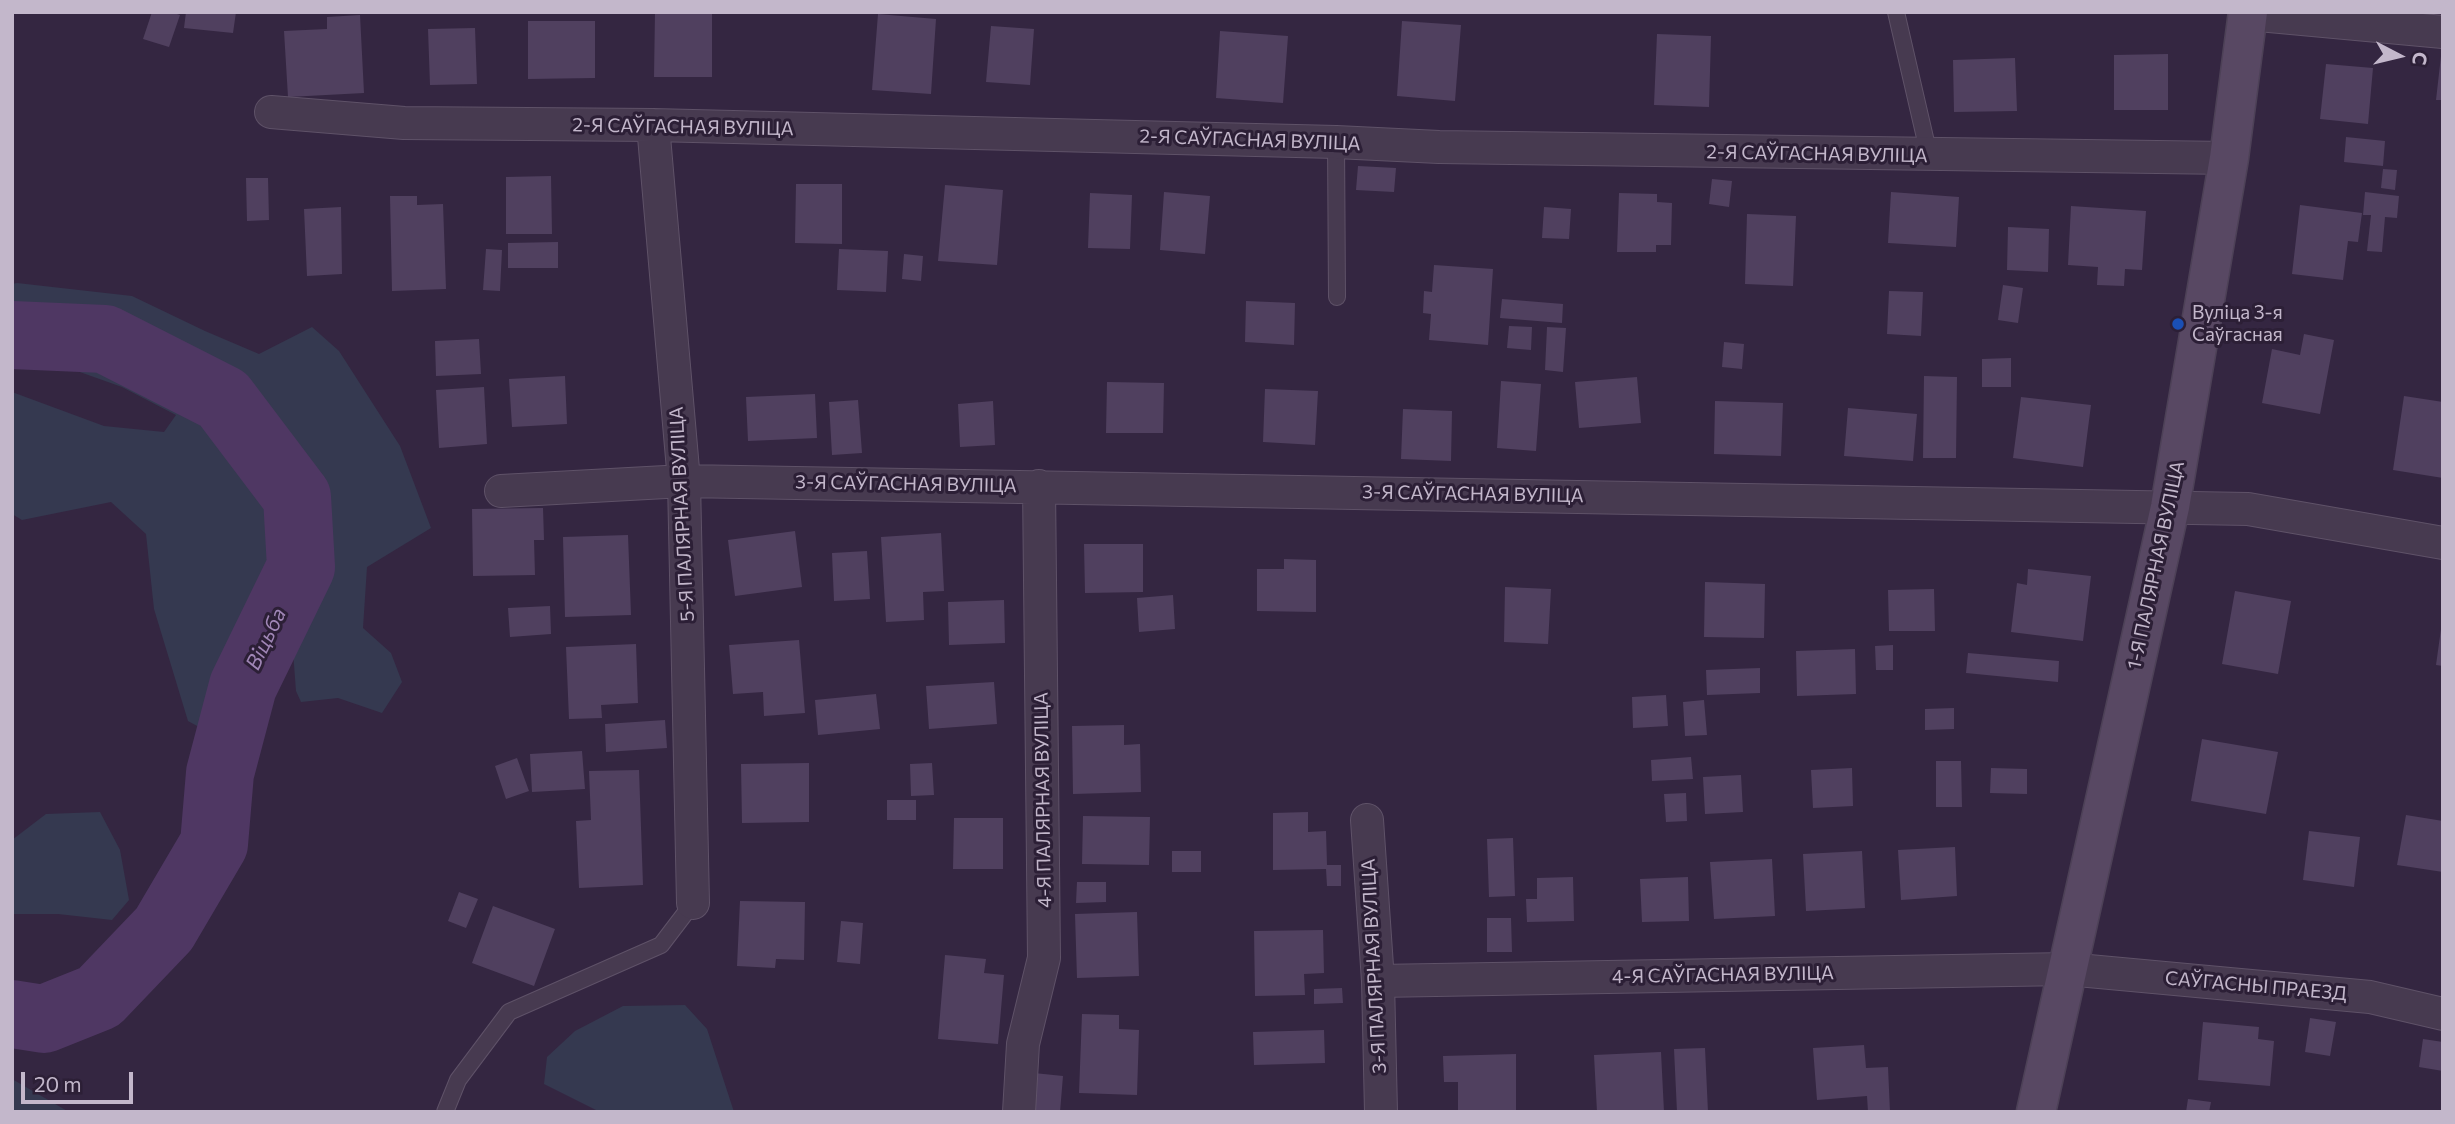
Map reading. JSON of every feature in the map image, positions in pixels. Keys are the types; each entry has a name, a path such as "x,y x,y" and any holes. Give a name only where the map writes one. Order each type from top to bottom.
{"street":[{"path":"2248,13 2443,32"},
{"name":"1-Я ПАЛЯРНАЯ ВУЛІЦА","path":"2036,1112 2170,507 2230,158 2248,13"},
{"name":"2-Я САЎГАСНАЯ ВУЛІЦА","path":"271,112 404,123 653,125 1336,142 1438,147 2230,158"},
{"name":"5-Я ПАЛЯРНАЯ ВУЛІЦА","path":"653,125 684,481 693,903"},
{"name":"3-Я САЎГАСНАЯ ВУЛІЦА","path":"500,491 684,481 2248,509 2443,542"},
{"name":"4-Я ПАЛЯРНАЯ ВУЛІЦА","path":"1019,1112 1023,1044 1044,958 1039,486"},
{"name":"3-Я ПАЛЯРНАЯ ВУЛІЦА","path":"1367,820 1378,981 1381,1112"},
{"name":"4-Я САЎГАСНАЯ ВУЛІЦА","path":"1378,981 2067,969"},
{"name":"САЎГАСНЫ ПРАЕЗД","path":"2067,969 2370,997 2443,1014"}],"lane":[{"path":"1895,12 1929,155"},
{"path":"1336,142 1337,297"},
{"path":"445,1112 458,1080 509,1012 661,945 693,903"}],"shaded area":[{"path":"12,284 132,296 259,354 312,327 339,351 400,446 431,528 367,567 363,628 391,653 402,682 382,713 338,698 301,702 296,691 292,638 316,545 305,478 240,397 137,329 12,314"},
{"path":"36,343 99,352 167,384 254,462 286,540 260,603 224,709 210,733 188,721 154,609 146,534 111,502 22,520 12,514 12,392 104,426 164,432 176,415 122,387 46,360"},
{"path":"100,812 120,850 129,900 112,920 58,914 12,914 12,840 46,814"},
{"path":"685,1005 707,1029 734,1112 600,1112 544,1084 547,1057 575,1031 623,1006"},
{"path":"12,1079 69,1112 12,1112"}],"building":[{"path":"152,12 180,15 169,47 143,39"},
{"path":"186,12 236,12 233,33 184,28"},
{"path":"655,12 712,13 712,77 654,77"},
{"path":"878,14 936,19 931,94 872,90"},
{"path":"360,15 364,93 288,97 284,31 327,29 327,17"},
{"path":"528,21 595,21 595,78 528,79"},
{"path":"1402,21 1461,25 1455,101 1397,96"},
{"path":"991,26 1034,29 1030,85 986,82"},
{"path":"475,28 477,84 430,85 428,29"},
{"path":"1220,31 1288,36 1283,103 1216,98"},
{"path":"1657,34 1711,36 1709,107 1654,105"},
{"path":"2168,54 2168,110 2114,110 2114,55"},
{"path":"2441,56 2443,100 2436,100"},
{"path":"2015,58 2017,111 1954,112 1953,60"},
{"path":"2326,64 2373,68 2368,124 2320,119"},
{"path":"2346,137 2385,141 2383,166 2344,162"},
{"path":"1358,166 1396,168 1394,192 1356,190"},
{"path":"2383,169 2397,170 2395,190 2381,188"},
{"path":"551,176 552,234 506,234 506,177"},
{"path":"246,178 268,178 269,220 247,221"},
{"path":"1712,179 1732,181 1729,207 1709,204"},
{"path":"796,184 842,184 842,244 795,243"},
{"path":"945,185 1003,190 997,265 938,261"},
{"path":"1164,192 1210,196 1205,254 1160,250"},
{"path":"1891,192 1959,197 1956,247 1888,243"},
{"path":"2365,192 2399,196 2397,218 2385,217 2382,252 2367,251 2371,215 2363,215"},
{"path":"1090,193 1132,195 1130,249 1088,248"},
{"path":"1619,193 1657,194 1657,202 1672,203 1671,245 1656,245 1656,252 1617,252"},
{"path":"390,196 417,196 417,205 443,204 446,289 392,291"},
{"path":"2300,205 2362,213 2358,242 2348,241 2343,280 2292,274"},
{"path":"2071,206 2146,211 2142,270 2125,269 2124,286 2097,285 2098,267 2068,265"},
{"path":"341,207 342,274 307,276 304,209"},
{"path":"1544,207 1571,209 1569,239 1542,238"},
{"path":"1747,214 1796,216 1793,286 1745,284"},
{"path":"2008,227 2049,229 2048,272 2007,270"},
{"path":"558,242 558,268 508,268 508,243"},
{"path":"486,249 502,250 500,291 483,290"},
{"path":"839,249 888,251 886,292 837,290"},
{"path":"904,254 923,256 921,281 902,279"},
{"path":"1434,265 1493,269 1488,345 1429,340 1431,314 1423,313 1424,291 1432,292"},
{"path":"2003,285 2023,288 2018,323 1998,320"},
{"path":"1889,291 1923,292 1921,336 1887,334"},
{"path":"1502,299 1563,304 1562,323 1500,318"},
{"path":"1246,301 1295,303 1294,345 1245,342"},
{"path":"1509,326 1532,327 1531,350 1507,348"},
{"path":"1547,327 1566,328 1563,372 1545,370"},
{"path":"2304,334 2334,340 2320,414 2262,403 2272,349 2300,355"},
{"path":"479,339 481,374 436,376 435,341"},
{"path":"1724,342 1744,344 1742,369 1722,367"},
{"path":"2011,358 2011,387 1982,387 1982,359"},
{"path":"565,376 567,424 512,427 509,379"},
{"path":"1924,376 1957,377 1956,458 1923,458"},
{"path":"1637,377 1641,423 1579,428 1575,382"},
{"path":"1501,381 1541,384 1536,451 1497,448"},
{"path":"1107,382 1164,383 1163,433 1106,433"},
{"path":"484,387 487,444 439,448 436,390"},
{"path":"1265,389 1318,391 1315,445 1263,442"},
{"path":"815,394 817,438 748,441 746,397"},
{"path":"2404,396 2443,402 2443,478 2393,470"},
{"path":"2021,397 2091,405 2083,467 2013,458"},
{"path":"858,400 862,453 832,455 829,402"},
{"path":"993,401 995,445 960,447 958,404"},
{"path":"1715,401 1783,403 1781,456 1714,454"},
{"path":"1848,408 1917,414 1913,461 1844,456"},
{"path":"1403,409 1452,411 1451,461 1401,459"},
{"path":"543,508 544,540 534,540 535,575 473,576 472,509"},
{"path":"795,531 802,587 735,596 728,540"},
{"path":"941,533 944,591 923,592 924,620 886,622 881,537"},
{"path":"628,535 631,615 565,617 563,537"},
{"path":"1084,544 1143,544 1143,592 1085,593"},
{"path":"867,551 870,599 834,601 832,553"},
{"path":"1284,559 1316,560 1316,612 1257,611 1257,569 1284,569"},
{"path":"2028,569 2091,576 2083,641 2011,632 2017,583 2027,585"},
{"path":"1705,582 1765,584 1764,638 1704,637"},
{"path":"1505,587 1551,589 1548,644 1504,642"},
{"path":"1934,589 1935,631 1889,631 1888,590"},
{"path":"2235,591 2291,601 2278,674 2222,664"},
{"path":"1173,595 1175,629 1139,632 1137,598"},
{"path":"1004,600 1005,643 949,645 948,602"},
{"path":"550,606 551,634 510,637 508,608"},
{"path":"2443,629 2443,666 2436,665"},
{"path":"799,640 805,713 764,716 763,692 733,694 729,645"},
{"path":"636,644 638,703 601,705 602,718 569,719 566,647"},
{"path":"1893,645 1893,670 1876,670 1875,646"},
{"path":"1855,649 1856,694 1797,696 1796,651"},
{"path":"1968,653 2059,661 2058,682 1966,673"},
{"path":"1760,668 1760,693 1707,695 1706,670"},
{"path":"994,682 997,724 929,729 926,686"},
{"path":"876,694 880,729 818,735 815,700"},
{"path":"1666,695 1668,726 1633,728 1632,697"},
{"path":"1704,700 1707,735 1685,736 1683,702"},
{"path":"1954,708 1954,729 1925,730 1925,709"},
{"path":"665,720 667,748 606,752 605,724"},
{"path":"1124,725 1124,745 1140,744 1141,792 1073,794 1072,726"},
{"path":"2202,739 2278,752 2266,814 2191,801"},
{"path":"582,751 585,789 532,792 530,754"},
{"path":"1691,757 1693,779 1652,781 1651,760"},
{"path":"517,758 529,791 506,799 495,766"},
{"path":"1936,761 1961,761 1962,807 1936,807"},
{"path":"809,763 809,822 742,823 741,764"},
{"path":"932,763 934,795 911,796 910,764"},
{"path":"1852,768 1853,806 1813,808 1811,770"},
{"path":"1991,768 2027,769 2027,794 1990,793"},
{"path":"639,770 643,885 579,888 576,821 591,820 589,771"},
{"path":"1741,775 1743,812 1705,814 1703,777"},
{"path":"1686,793 1687,821 1666,822 1664,794"},
{"path":"887,800 916,800 916,820 887,820"},
{"path":"1308,812 1308,832 1326,831 1327,865 1341,865 1341,886 1327,886 1326,869 1273,870 1273,813"},
{"path":"2406,815 2443,821 2443,872 2397,865"},
{"path":"1083,816 1150,817 1149,865 1082,864"},
{"path":"954,818 1003,818 1003,869 953,869"},
{"path":"2309,831 2360,837 2354,887 2303,880"},
{"path":"1513,838 1515,896 1489,897 1487,839"},
{"path":"1955,847 1957,896 1901,900 1898,850"},
{"path":"1172,851 1201,851 1201,872 1172,872"},
{"path":"1862,851 1865,908 1806,911 1803,854"},
{"path":"1772,859 1775,916 1714,919 1710,862"},
{"path":"1573,877 1574,921 1527,922 1526,899 1537,899 1537,878"},
{"path":"1688,877 1689,921 1642,922 1640,879"},
{"path":"1077,882 1106,882 1106,902 1076,903"},
{"path":"459,892 478,899 466,928 448,921"},
{"path":"740,901 805,902 804,960 776,959 775,968 737,966"},
{"path":"493,906 555,929 534,986 472,963"},
{"path":"1137,912 1139,976 1077,978 1075,914"},
{"path":"1487,918 1511,918 1512,952 1487,952"},
{"path":"841,921 863,923 860,964 837,962"},
{"path":"1323,930 1324,973 1304,974 1305,995 1255,996 1254,931"},
{"path":"945,955 986,959 984,973 1004,975 998,1044 938,1039"},
{"path":"1342,988 1343,1003 1314,1004 1314,989"},
{"path":"1082,1014 1119,1015 1119,1029 1139,1030 1137,1095 1079,1093"},
{"path":"2310,1018 2336,1022 2330,1056 2305,1052"},
{"path":"2203,1022 2259,1027 2258,1039 2274,1041 2270,1086 2198,1080"},
{"path":"1324,1030 1325,1063 1254,1065 1253,1032"},
{"path":"2423,1039 2443,1042 2443,1071 2419,1067"},
{"path":"1864,1045 1866,1068 1888,1067 1890,1112 1868,1112 1867,1096 1817,1100 1813,1048"},
{"path":"1705,1048 1708,1112 1677,1112 1674,1049"},
{"path":"1661,1052 1664,1112 1597,1112 1594,1055"},
{"path":"1516,1054 1516,1112 1458,1112 1458,1082 1444,1082 1443,1056"},
{"path":"1034,1073 1063,1076 1060,1112 1030,1112"},
{"path":"2188,1099 2211,1102 2209,1112 2186,1112"}],"waterway":[{"name":"Віцьба","path":"12,335 105,339 223,399 297,497 301,567 243,686 220,773 214,844 164,929 99,997 44,1019 12,1014"}],"place":[{"name":"Вуліца 3-я Саўгасная","path":"2178,324"}]}
